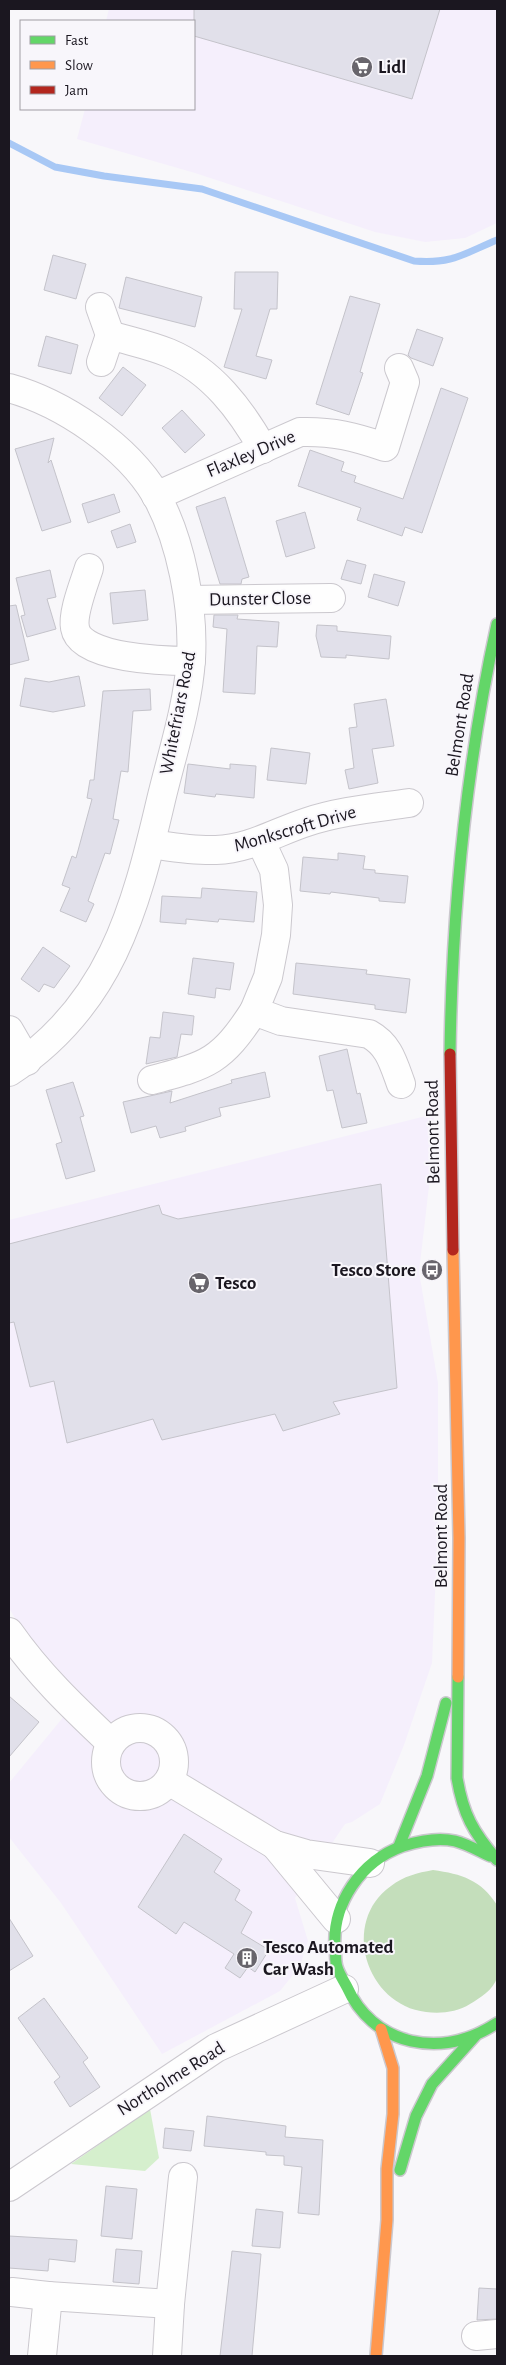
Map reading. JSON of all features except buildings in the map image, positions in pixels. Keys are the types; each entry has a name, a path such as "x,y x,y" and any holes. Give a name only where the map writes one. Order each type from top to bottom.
{"highway":[{"name":"Belmont Road","path":"497,624 486,674 467,795 457,891 451,992 450,1105 459,1538 457,1778 462,1809 472,1832 497,1860"},
{"name":"Belmont Road","path":"399,1846 417,1808 433,1761 448,1696 457,1642"},
{"path":"497,1860 481,1850 468,1845 440,1840 419,1841 399,1846 370,1864 348,1889 336,1920 334,1955 344,1988 360,2011 381,2029 399,2038 417,2043 437,2044 456,2042 475,2036 497,2023"},
{"path":"376,2356 387,2220 387,2169 393,2114 393,2068 390,2053 381,2029"},
{"path":"387,2220 416,2116 432,2084 475,2036"}],"street":[{"path":"100,307 110,335 101,362"},
{"path":"110,335 169,352 196,368 222,390 246,420 263,449"},
{"name":"Flaxley Drive","path":"156,496 300,432 325,431 352,436 385,447 405,382 399,368"},
{"name":"Whitefriars Road","path":"9,388 44,402 76,418 102,437 139,472 156,496 177,547 189,600 192,630 191,661 184,704 151,844 134,905 117,947 93,991 66,1025 18,1066"},
{"path":"89,568 76,613 74,628 78,638 94,649 156,661 191,661"},
{"name":"Dunster Close","path":"189,600 331,598"},
{"name":"Monkscroft Drive","path":"151,844 216,850 261,842 307,822 348,812 409,803"},
{"path":"152,1080 196,1068 216,1058 236,1038 254,1011 268,977 276,935 278,905 274,870 261,842"},
{"path":"254,1011 281,1022 369,1034 381,1040 389,1052 401,1084"},
{"path":"9,1030 18,1066"},
{"path":"9,1634 33,1666 58,1694 111,1743"},
{"path":"134,1728 150,1728 160,1733 167,1741 174,1761 169,1781 162,1789 147,1795 131,1795 121,1791 113,1784 107,1774 106,1753 111,1743 118,1735 134,1728"},
{"path":"169,1781 275,1845 306,1854 370,1864"},
{"path":"275,1845 336,1920"},
{"name":"Northolme Road","path":"9,2187 216,2048 344,1988"},
{"path":"167,2356 170,2304 183,2177"},
{"path":"12,2292 170,2304"},
{"path":"42,2356 48,2296"}],"shaded area":[{"path":"109,9 497,9 497,223 465,238 425,242 375,232 195,173 77,139 85,110 195,110 195,20 106,20"},
{"path":"434,1114 433,1152 419,1272 438,1383 438,1525 432,1663 404,1745 380,1804 352,1822 345,1824 295,1898 308,1941 300,1966 280,1991 162,2054 61,1903 9,1837 9,1783 79,1698 16,1620 9,1608 9,1220"}],"green space":[{"path":"433,1870 462,1876 470,1880 491,1896 497,1905 498,1965 495,1982 486,1993 470,2004 454,2011 437,2013 405,2006 388,1994 375,1979 367,1960 364,1940 367,1920 375,1901 391,1886 406,1877"},
{"path":"150,2109 159,2158 145,2171 71,2164"}],"waterway":[{"path":"9,143 55,167 104,176 202,189 414,261 439,261 457,257 497,240"}],"traffic: fast":[{"path":"450,1054 454,945 463,838 477,730 497,624"},
{"path":"458,1677 457,1778 459,1791 470,1822 497,1860"},
{"path":"399,1846 427,1776 446,1703"},
{"path":"490,1856 459,1842 442,1839 403,1846 388,1853 362,1873 344,1900 338,1915 335,1931 335,1948 338,1970 358,2006 372,2022 400,2038 423,2043 445,2043 467,2038 497,2023"},
{"path":"400,2170 416,2116 432,2084 475,2036"}],"traffic: slow":[{"path":"453,1250 459,1538 458,1677"},
{"path":"376,2356 387,2220 387,2169 393,2114 393,2068 381,2029"}],"traffic: jam":[{"path":"450,1054 453,1250"}],"place":[{"name":"Lidl","path":"362,67"},
{"name":"Tesco Store","path":"432,1270"},
{"name":"Tesco","path":"199,1283"},
{"name":"Tesco Automated Car Wash","path":"247,1958"}]}
